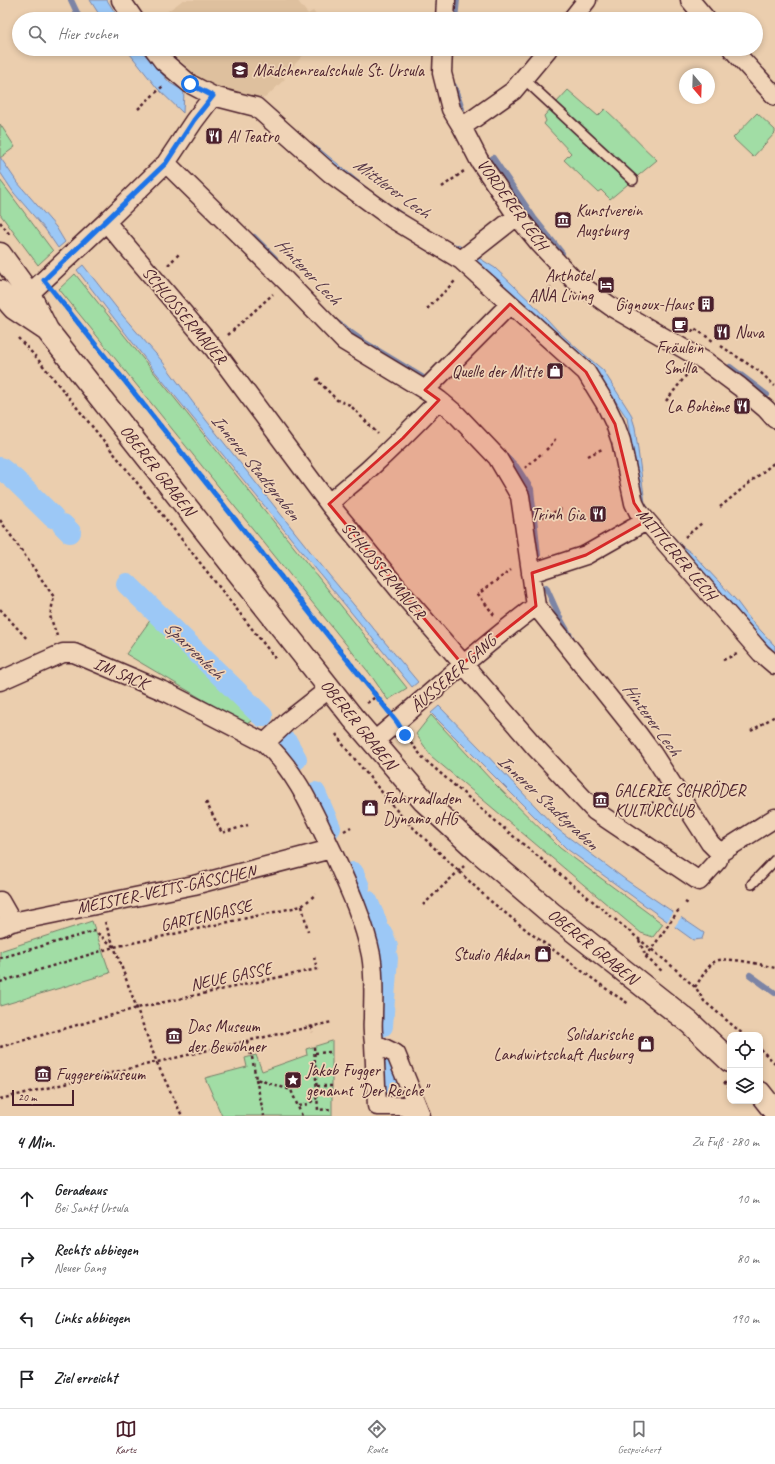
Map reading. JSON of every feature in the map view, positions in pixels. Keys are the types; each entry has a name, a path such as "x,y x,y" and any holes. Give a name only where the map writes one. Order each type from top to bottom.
{"street":[{"path":"121,0 129,12"},
{"path":"445,12 446,0"},
{"path":"578,12 587,0"},
{"path":"690,0 700,12"},
{"name":"MITTLERER LECH","path":"159,56 190,84 213,96 256,107 330,173 393,219 465,264 521,312 586,372 605,403 615,424 624,455 634,503 646,521 761,653 775,665"},
{"name":"VORDERER LECH","path":"443,56 442,73 451,109 479,160 517,216 540,244 570,274 574,280 613,308 700,358 740,387 766,409 775,419"},
{"path":"462,127 512,91 542,56"},
{"path":"738,56 775,96"},
{"path":"37,287 166,163 194,120 213,96"},
{"path":"166,163 286,281 344,341 432,395 457,415 497,457 520,496 536,606 643,740 710,843 718,852 723,851 775,818"},
{"path":"465,264 517,216"},
{"name":"SCHLOSSERMAUER","path":"106,222 214,349 330,504 405,597 536,748 595,811 699,882 718,860 718,852"},
{"name":"OBERER GRABEN","path":"0,254 37,287 47,330"},
{"name":"OBERER GRABEN","path":"0,292 14,308 47,330 373,742 424,801 477,850 551,913 690,1023 727,1058"},
{"path":"330,504 340,492 362,476 392,448 432,395 510,304"},
{"path":"530,565 586,555 646,521"},
{"name":"ÄUSSERER GANG","path":"373,742 462,664 504,629 536,606"},
{"path":"0,681 69,653"},
{"name":"IM SACK","path":"69,653 168,693 268,740"},
{"path":"330,688 288,721 268,740 312,807 348,885 363,924 371,954 375,988 366,1020 374,1043 380,1111 403,1106 422,1115"},
{"name":"MEISTER-VEITS-GÄSSCHEN","path":"6,925 194,885 331,849"},
{"path":"0,901 6,925"},
{"path":"374,1043 396,1054 422,1115"},
{"path":"763,1097 775,1112"}],"lane":[{"path":"524,79 633,180"},
{"path":"752,884 775,860"}],"path":[{"path":"138,109 160,90"},
{"path":"442,187 479,160"},
{"path":"427,309 465,264"},
{"path":"531,302 570,274"},
{"path":"214,349 286,281"},
{"path":"37,287 397,722 405,735 424,759 507,831 673,967 695,987 704,1001 740,1032"},
{"path":"16,336 36,357 120,461 280,663"},
{"path":"666,400 700,358"},
{"path":"319,378 317,380 337,400 350,404 392,448"},
{"path":"546,450 553,443 556,436"},
{"path":"523,470 541,454"},
{"path":"720,507 775,462"},
{"path":"537,519 562,508"},
{"path":"0,520 54,597 50,616 69,653"},
{"path":"504,629 478,594 530,565"},
{"path":"0,609 28,640"},
{"path":"751,731 775,716"},
{"path":"344,746 403,818 488,899 529,932 630,1005"},
{"path":"647,812 645,808 655,801"},
{"path":"206,802 222,833 248,825"},
{"path":"423,905 460,871 477,850"},
{"name":"GARTENGASSE","path":"0,982 114,947 302,906 316,894"},
{"path":"685,902 690,905"},
{"path":"302,906 308,931"},
{"path":"656,944 680,908"},
{"path":"103,918 157,1063 182,1116"},
{"path":"0,958 95,932 114,947"},
{"name":"NEUE GASSE","path":"137,1008 317,970 314,957"},
{"path":"695,987 715,962 722,960 753,962 775,968"},
{"path":"0,1047 137,1008"},
{"path":"0,1099 157,1063 247,1040 332,1022"},
{"path":"312,1026 313,1032"},
{"path":"247,1040 264,1116"},
{"path":"314,1047 318,1110 332,1109"},
{"path":"314,1054 332,1052"},
{"path":"763,1052 775,1063"},
{"path":"256,1079 292,1090 302,1116"},
{"path":"317,1086 332,1086"},
{"path":"299,1106 308,1104 317,1098"}],"highlighted area":[{"path":"510,304 586,372 615,424 634,503 646,521 586,555 532,573 536,606 462,664 329,504 403,438 439,400 425,390"}],"shaded area":[{"path":"183,0 297,0 306,12 167,12"},
{"name":"Mädchenrealschule St. Ursula","path":"175,56 302,56 283,77 285,79 265,98 228,91 202,81"}],"green space":[{"path":"568,90 598,116 605,109 657,160 610,199 601,190 598,192 564,160 571,153 544,124 546,121 544,116"},
{"path":"757,113 775,130 775,133 753,157 733,138"},
{"path":"0,124 15,147 0,158"},
{"path":"0,180 53,251 38,265 0,214"},
{"path":"75,274 407,688 388,700 370,674 59,289"},
{"path":"151,619 256,717 246,725 126,654"},
{"path":"431,715 493,782 560,848 663,924 653,937 641,933 431,756 416,734"},
{"path":"92,921 110,973 0,1006 0,951"},
{"path":"332,1041 332,1116 222,1116 205,1078 247,1067 245,1058 256,1055 262,1071 307,1055 306,1049"}],"water":[{"path":"90,0 107,0 115,12 98,12"},
{"path":"132,56 146,56 170,83 184,91 183,113 157,88"},
{"path":"316,146 371,191 437,237 460,246 495,268 533,304 558,331 603,370 631,414 635,427 645,503 653,515 682,546 693,554 735,599 750,619 775,646 775,653 686,559 642,508 627,418 597,374 353,185 316,151"},
{"path":"0,157 17,182 56,227 65,242 58,248 45,229 14,193 0,172"},
{"path":"83,265 123,316 162,361 206,420 329,575 418,682 412,687 153,369 77,270"},
{"path":"439,706 556,828 626,880 704,933 702,939 693,940 567,849 431,713"}],"pier":[{"path":"675,910 682,916 673,929 666,923"}],"waterway":[{"name":"Hinterer Lech","path":"71,0 77,12"},
{"name":"VORDERER LECH","path":"456,12 457,0"},
{"name":"VORDERER LECH","path":"454,86 462,109"},
{"name":"VORDERER LECH","path":"493,158 534,218 562,253"},
{"name":"Hinterer Lech","path":"254,237 275,258"},
{"name":"Hinterer Lech","path":"336,322 364,342 422,377"},
{"name":"VORDERER LECH","path":"730,367 767,395"},
{"name":"Hinterer Lech","path":"502,452 516,466 531,489 538,555"},
{"name":"Sparrenlech","path":"0,468 14,479 53,517"},
{"name":"Sparrenlech","path":"63,525 70,532"},
{"name":"Sparrenlech","path":"127,584 262,716"},
{"name":"Hinterer Lech","path":"546,587 560,618 572,639"},
{"name":"Sparrenlech","path":"287,743 296,759"},
{"name":"Sparrenlech","path":"315,793 330,828"},
{"name":"Sparrenlech","path":"353,873 359,887"},
{"name":"Sparrenlech","path":"367,901 376,922"},
{"name":"Sparrenlech","path":"382,934 387,947"},
{"name":"Sparrenlech","path":"382,1026 387,958"},
{"name":"Innerer Stadtgraben","path":"750,975 775,993"},
{"name":"Sparrenlech","path":"384,1067 386,1099"}],"place":[{"name":"Mädchenrealschule St. Ursula","path":"240,70"},
{"name":"Al Teatro","path":"214,136"},
{"name":"Kunstverein Augsburg","path":"563,220"},
{"name":"Arthotel ANA Living","path":"606,285"},
{"name":"Gignoux-Haus","path":"706,304"},
{"name":"Fräulein Smilla","path":"680,325"},
{"name":"Nuva","path":"722,332"},
{"name":"Quelle der Mitte","path":"555,371"},
{"name":"La Bohème","path":"742,406"},
{"name":"Trinh Gia","path":"598,514"},
{"name":"GALERIE SCHRÖDER KULTURCLUB","path":"601,800"},
{"name":"Fahrradladen Dynamo oHG","path":"370,808"},
{"name":"Studio Akdan","path":"543,954"},
{"name":"Das Museum der Bewohner","path":"174,1036"},
{"name":"Solidarische Landwirtschaft Ausburg","path":"646,1044"},
{"name":"Fuggereimuseum","path":"43,1074"},
{"name":"Jakob Fugger genannt \"Der Reiche\"","path":"293,1080"}],"route":[{"path":"190,84 213,96 194,120 166,163 44,280 397,722 405,735"}],"water label":[{"name":"Mittlerer Lech","path":"392,188"}]}
